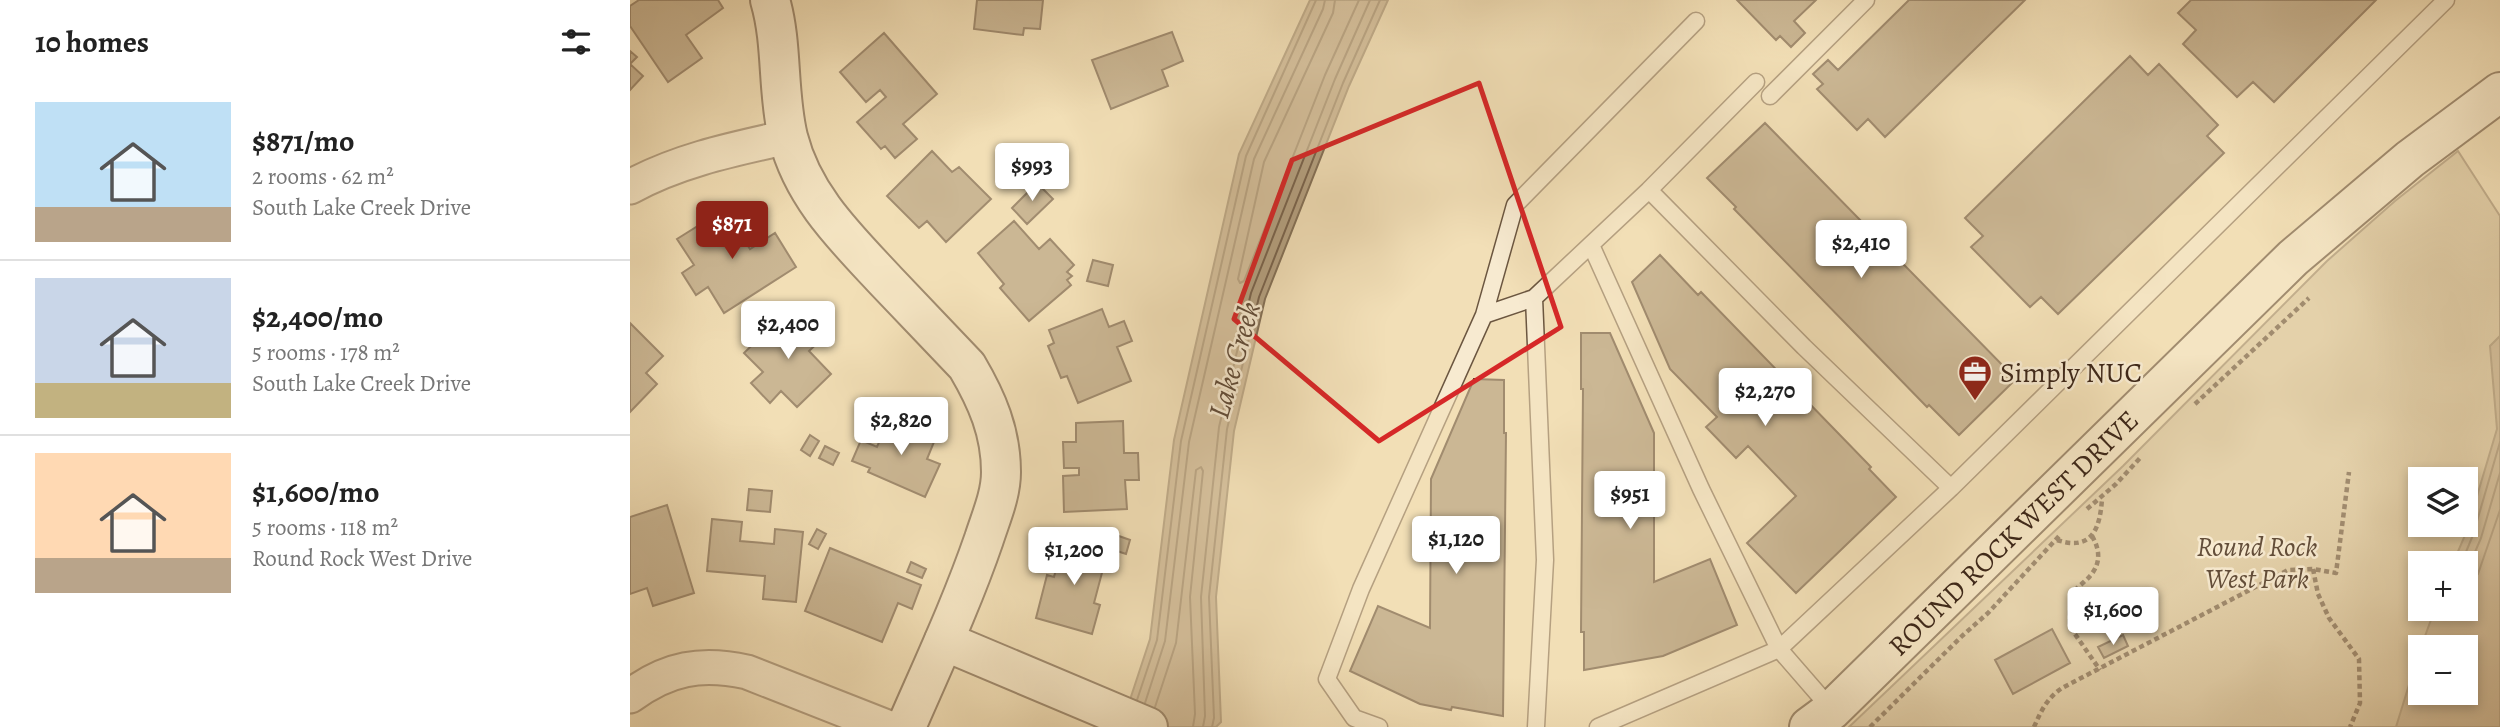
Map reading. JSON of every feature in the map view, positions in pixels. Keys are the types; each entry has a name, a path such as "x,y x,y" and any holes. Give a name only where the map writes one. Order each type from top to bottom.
{"street":[{"path":"770,0 788,137 809,190 831,222 967,366 984,395 996,426 1002,475 997,500 971,576 906,727"},
{"name":"ROUND ROCK WEST DRIVE","path":"1821,719 2293,258 2410,159 2500,92"},
{"path":"630,187 655,173 711,155 788,137"},
{"path":"944,641 1148,727"},
{"path":"630,696 649,682 676,671 697,667 726,667 747,672 887,727"}],"lane":[{"path":"1770,96 1866,0"},
{"path":"1598,727 1779,649 1951,488 2446,0"},
{"path":"1379,727 1354,718 1326,679 1361,589 1484,315 1514,205 1696,21"},
{"path":"1484,315 1534,298 1649,190 1756,82"},
{"path":"1649,190 1804,347 1951,488"},
{"path":"1591,244 1701,489 1779,649 1821,719"},
{"path":"1534,298 1545,560 1536,727"}],"path":[{"path":"2191,407 2309,298"},
{"path":"2081,512 2102,497 2143,454"},
{"path":"2034,727 2040,711 2052,695 2288,570 2313,569 2336,573 2349,472"},
{"path":"2057,540 2066,543 2082,541 2092,536 2100,521 2102,497"},
{"path":"1870,727 1988,613 2057,540 2067,525"},
{"path":"2092,536 2098,551 2098,560 2095,571 2072,596 2070,627 2100,670"},
{"path":"2313,569 2318,594 2329,618 2359,659 2360,703 2350,727"}],"highlighted area":[{"path":"1479,83 1561,327 1379,441 1234,319 1292,160"}],"green space":[{"name":"Round Rock West Park","path":"2458,151 2500,216 2500,727 1849,727 2123,466 2327,261 2395,201"}],"water":[{"name":"Lake Creek","path":"1310,0 1388,0 1349,86 1265,299 1234,431 1216,597 1221,722 1216,727 1121,727 1150,639 1174,440 1239,154"},
{"path":"2500,336 2500,727 2396,727 2408,688 2408,705 2478,705 2478,635 2425,635 2431,621 2478,621 2478,551 2458,551 2464,537 2478,537 2478,493 2497,429 2490,346"}],"building":[{"path":"639,0 718,0 723,8 686,35 702,58 668,82 630,26 630,6"},
{"path":"977,0 1043,0 1040,29 1024,28 1023,35 974,29"},
{"path":"1737,0 1816,0 1794,21 1805,33 1791,47 1780,36 1776,40"},
{"path":"1909,0 2025,0 1885,137 1868,119 1857,130 1817,89 1823,84 1813,74 1828,60 1838,70"},
{"path":"2191,0 2376,0 2274,102 2253,82 2237,97 2183,44 2196,30 2178,13"},
{"path":"1172,32 1183,61 1162,70 1168,86 1111,109 1092,60"},
{"path":"884,33 937,94 903,124 917,139 895,158 885,146 881,149 857,122 886,97 880,90 866,102 840,72"},
{"path":"630,51 637,57 630,64"},
{"path":"2130,56 2148,75 2159,64 2218,125 2207,136 2224,153 2058,314 2041,297 2030,307 1971,247 1983,236 1965,218"},
{"path":"630,64 643,76 630,90"},
{"path":"1765,123 2016,379 1959,435 1929,405 1927,407 1707,178"},
{"path":"932,151 952,172 959,167 991,199 946,242 927,221 919,228 887,196"},
{"path":"1037,183 1053,199 1027,224 1012,208"},
{"path":"725,209 750,249 775,233 796,267 724,313 708,287 696,295 682,273 694,265 677,239"},
{"path":"1014,221 1039,249 1050,239 1074,265 1067,272 1072,276 1067,280 1071,285 1029,321 1000,288 1004,284 978,253"},
{"path":"1660,255 1698,295 1701,292 1871,467 1869,469 1896,497 1796,593 1747,543 1796,496 1748,446 1736,458 1706,427 1717,417 1670,369 1632,282"},
{"path":"1093,260 1113,265 1108,286 1087,281"},
{"path":"1102,309 1109,327 1124,321 1132,341 1117,347 1131,381 1078,403 1067,376 1061,378 1048,346 1054,343 1049,330"},
{"path":"795,311 823,338 809,351 831,374 797,407 781,391 770,403 751,383 763,372 744,353 777,321 780,325"},
{"path":"630,323 663,356 646,373 657,384 630,412"},
{"path":"1581,333 1610,333 1654,433 1654,582 1710,559 1737,625 1663,656 1584,670 1584,632 1581,632"},
{"path":"1474,379 1504,380 1506,433 1503,716 1420,704 1350,671 1378,606 1430,628 1431,479"},
{"path":"890,417 936,437 927,459 940,464 925,497 868,472 870,468 852,461 861,440 877,447"},
{"path":"1123,421 1124,453 1138,453 1139,480 1125,480 1127,509 1064,512 1063,476 1079,475 1079,468 1064,468 1063,442 1076,442 1076,423"},
{"path":"810,435 819,441 810,456 801,450"},
{"path":"825,446 839,453 833,465 819,458"},
{"path":"749,489 772,491 770,512 747,510"},
{"path":"667,505 694,593 653,606 647,588 630,594 630,517"},
{"path":"712,519 742,522 740,541 774,544 775,529 803,532 796,602 763,599 765,576 707,571"},
{"path":"817,529 826,534 818,549 809,544"},
{"path":"1116,535 1130,540 1126,554 1111,549"},
{"path":"1064,538 1108,550 1094,603 1100,605 1092,634 1036,618 1047,575 1054,577"},
{"path":"830,548 921,585 912,609 898,603 882,642 805,611"},
{"path":"911,562 926,569 922,578 907,572"},
{"path":"2052,629 2070,663 2013,694 1995,660"},
{"path":"2123,635 2128,646 2104,658 2098,647"}],"place":[{"name":"Simply NUC","path":"1975,402"}]}
